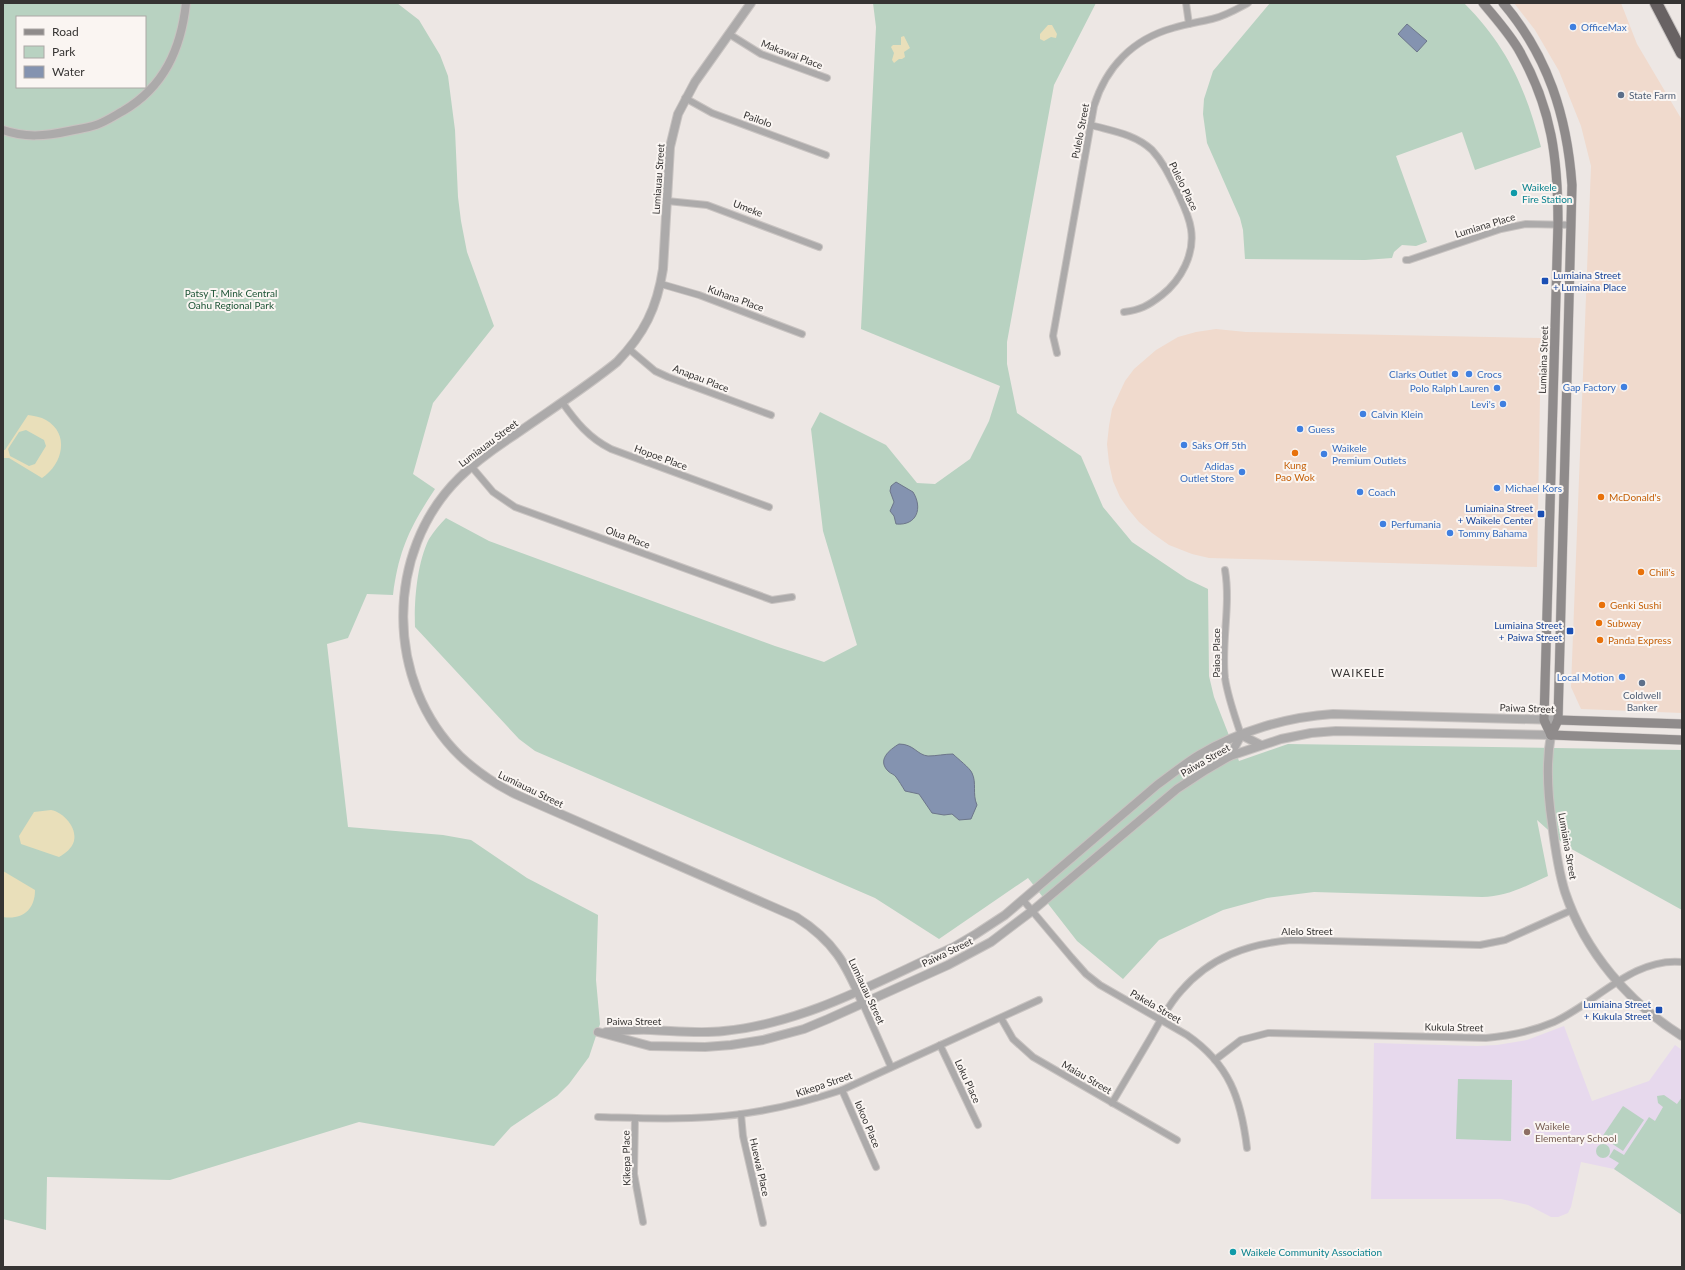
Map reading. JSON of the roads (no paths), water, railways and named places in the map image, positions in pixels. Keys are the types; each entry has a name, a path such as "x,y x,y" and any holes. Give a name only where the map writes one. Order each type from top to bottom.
{"highway":[{"path":"1656,3 1682,53"}],"main road":[{"name":"Lumiaina Street","path":"1483,3 1502,26 1519,51 1537,86 1549,120 1557,170 1558,224 1544,720 1551,735"},
{"name":"Lumiaina Street","path":"1503,3 1522,28 1537,52 1553,88 1561,111 1570,158 1572,185 1558,720 1551,735"},
{"name":"Paiwa Street","path":"1558,720 1682,724"},
{"name":"Paiwa Street","path":"1551,735 1682,740"}],"street":[{"path":"3,130 26,136 64,132 96,125 133,106 160,79 170,62 183,26 186,3"},
{"name":"Lumiauau Street","path":"751,3 685,98 678,114 672,133 664,269 654,308 648,322 629,349 617,362 471,466 444,495 423,528 410,564 404,592 402,615 404,634 411,673 425,708 448,743 460,756 496,785 796,917 816,930 840,956 858,991 891,1067"},
{"path":"1186,3 1189,24"},
{"name":"Pulelo Street","path":"1057,353 1053,336 1091,125 1099,89 1114,65 1127,52 1152,36 1164,30 1226,14 1248,3"},
{"name":"Makawai Place","path":"729,34 760,54 828,78"},
{"name":"Pailolo","path":"685,98 712,113 826,155"},
{"name":"Pulelo Place","path":"1091,125 1132,137 1151,150 1166,169 1184,207 1191,229 1190,251 1187,261 1176,281 1168,291 1138,310 1124,312"},
{"name":"Umeke","path":"667,201 695,203 713,207 819,247"},
{"name":"Lumiana Place","path":"1406,260 1501,229 1526,224 1572,225"},
{"name":"Kuhana Place","path":"661,284 699,295 802,334"},
{"name":"Anapau Place","path":"629,349 656,371 668,377 771,415"},
{"name":"Hopoe Place","path":"562,402 583,430 596,441 611,449 769,507"},
{"name":"Olua Place","path":"471,466 493,492 515,507 772,600 792,597"},
{"name":"Paioa Place","path":"1225,570 1227,589 1225,678 1230,704 1241,735"},
{"name":"Paiwa Street","path":"1551,735 1336,731 1311,733 1261,745 1230,756 1177,789 1032,911 1002,934 971,954 863,1004 804,1029 763,1040 731,1045 692,1047 650,1046 598,1032 651,1030 698,1033 747,1028 782,1020 813,1010 858,991 960,944 999,919 1023,900 1157,785 1200,754 1241,735 1290,720 1333,714 1558,720"},
{"path":"1230,756 1241,735 1261,745"},
{"name":"Lumiaina Street","path":"1551,735 1549,781 1550,813 1558,864 1572,910 1606,969 1639,1004 1682,1036"},
{"name":"Pakela Street","path":"1023,900 1086,974 1100,985 1197,1042 1216,1060 1232,1084 1240,1105 1244,1122 1247,1148"},
{"name":"Alelo Street","path":"1112,1103 1180,991 1194,977 1220,959 1252,946 1267,942 1291,940 1480,945 1505,940 1572,910"},
{"name":"Kukula Street","path":"1216,1060 1241,1040 1268,1033 1486,1038 1513,1035 1554,1022 1573,1012 1640,969 1652,964 1667,961 1682,962"},
{"name":"Kikepa Street","path":"598,1117 711,1118 785,1106 842,1090 1039,1000"},
{"name":"Maiau Street","path":"1001,1018 1013,1039 1033,1057 1177,1140"},
{"name":"Loku Place","path":"940,1045 978,1125"},
{"name":"Iokoo Place","path":"842,1090 876,1167"},
{"name":"Huewai Place","path":"741,1114 743,1136 763,1223"},
{"name":"Kikepa Place","path":"635,1118 634,1174 643,1222"}],"water":[{"path":"1407,24 1427,41 1417,52 1398,34"},
{"path":"896,482 913,492 918,504 918,510 913,519 903,524 896,524 894,516 890,511 894,502 890,491 891,486"},
{"path":"899,744 904,744 921,754 928,756 953,754 969,769 973,777 977,805 971,819 959,820 952,814 944,815 932,813 919,794 905,791 895,776 885,767 884,763 884,759 888,752"}],"place":[{"name":"OfficeMax","path":"1573,27"},
{"name":"State Farm","path":"1621,95"},
{"name":"Waikele Fire Station","path":"1514,193"},
{"name":"Lumiaina Street + Lumiaina Place","path":"1545,281"},
{"name":"Clarks Outlet","path":"1455,374"},
{"name":"Crocs","path":"1469,374"},
{"name":"Gap Factory","path":"1624,387"},
{"name":"Polo Ralph Lauren","path":"1497,388"},
{"name":"Levi's","path":"1503,404"},
{"name":"Calvin Klein","path":"1363,414"},
{"name":"Guess","path":"1300,429"},
{"name":"Saks Off 5th","path":"1184,445"},
{"name":"Kung Pao Wok","path":"1295,453"},
{"name":"Waikele Premium Outlets","path":"1324,454"},
{"name":"Adidas Outlet Store","path":"1242,472"},
{"name":"Michael Kors","path":"1497,488"},
{"name":"Coach","path":"1360,492"},
{"name":"McDonald's","path":"1601,497"},
{"name":"Lumiaina Street + Waikele Center","path":"1541,514"},
{"name":"Perfumania","path":"1383,524"},
{"name":"Tommy Bahama","path":"1450,533"},
{"name":"Chili's","path":"1641,572"},
{"name":"Genki Sushi","path":"1602,605"},
{"name":"Subway","path":"1599,623"},
{"name":"Lumiaina Street + Paiwa Street","path":"1570,631"},
{"name":"Panda Express","path":"1600,640"},
{"name":"Local Motion","path":"1622,677"},
{"name":"Coldwell Banker","path":"1642,683"},
{"name":"Lumiaina Street + Kukula Street","path":"1659,1010"},
{"name":"Waikele Elementary School","path":"1527,1132"},
{"name":"Waikele Community Association","path":"1233,1252"}],"district":[{"name":"WAIKELE","path":"1358,673"}],"park label":[{"name":"Patsy T. Mink Central Oahu Regional Park","path":"231,298"}]}
